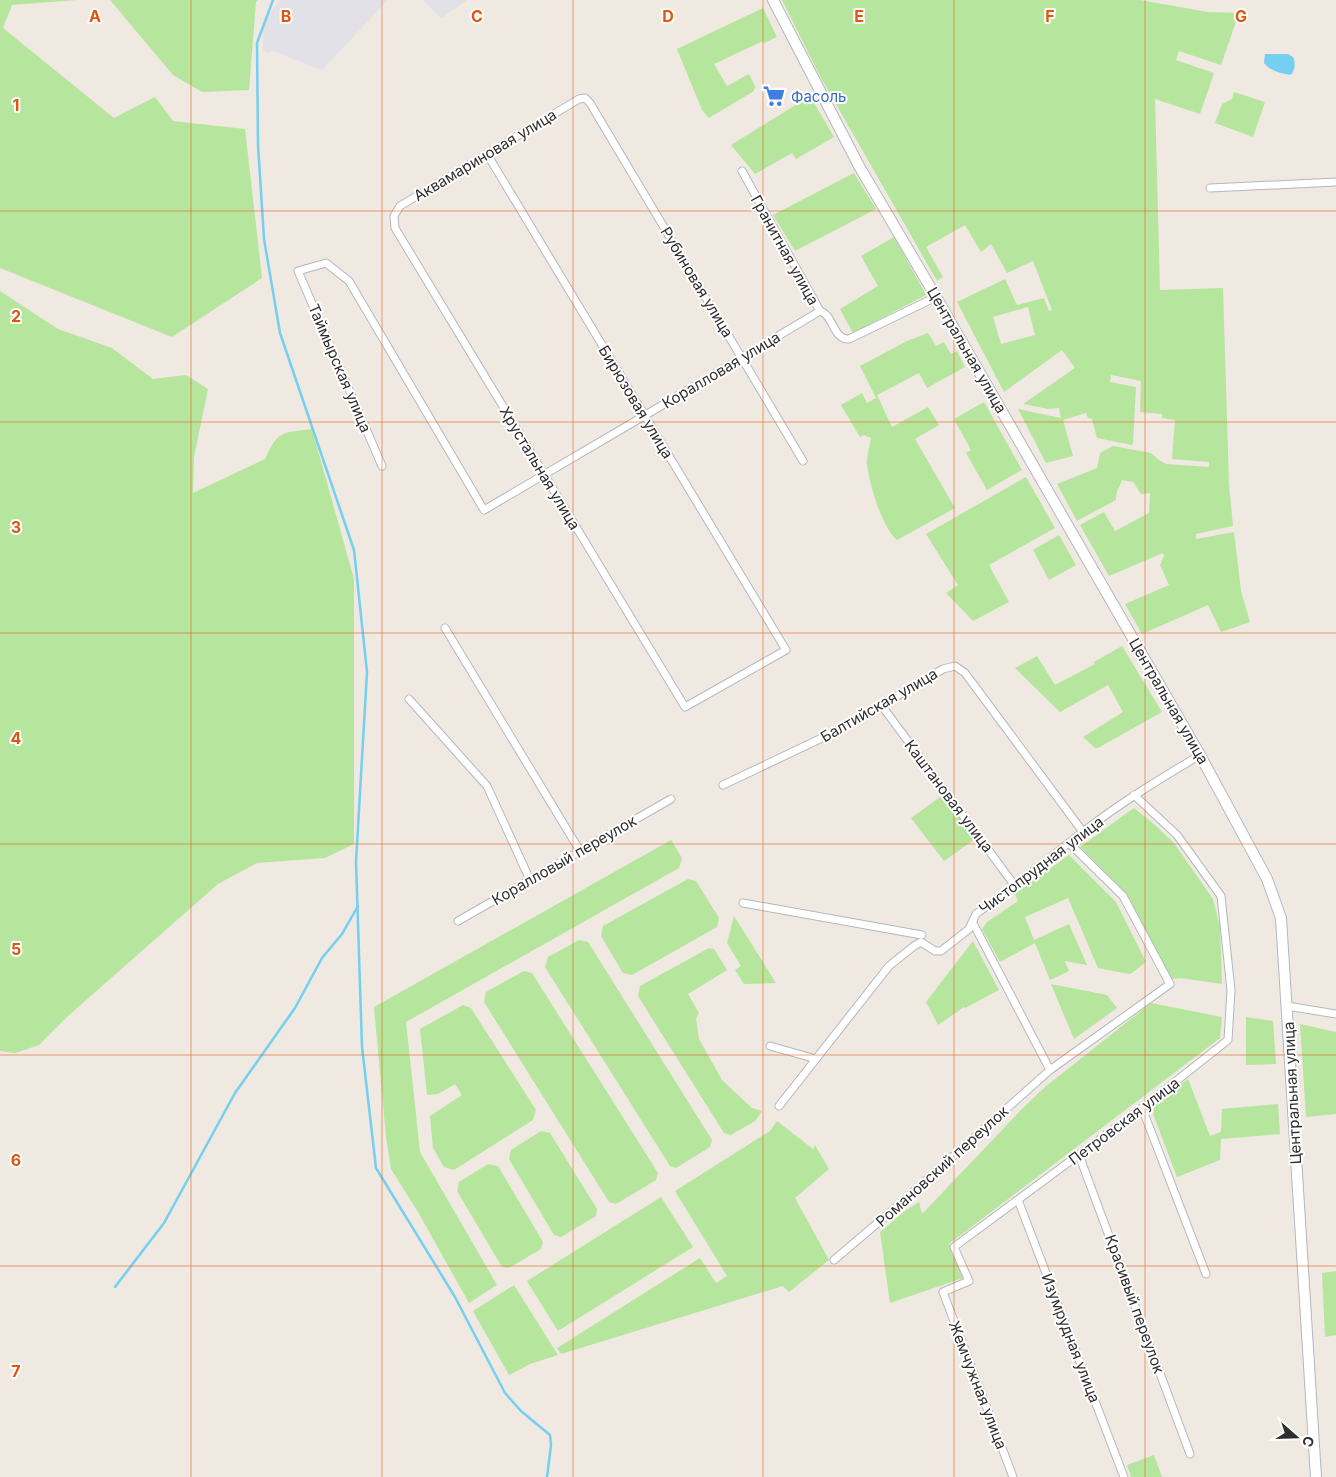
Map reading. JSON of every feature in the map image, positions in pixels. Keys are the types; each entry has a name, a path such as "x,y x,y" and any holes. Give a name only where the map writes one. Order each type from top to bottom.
{"main road":[{"name":"Центральная улица","path":"773,0 859,166 1200,754 1267,879 1280,918 1316,1477"}],"street":[{"name":"Аквамариновая улица","path":"395,228 394,216 400,206 579,99 586,98 590,103"},
{"name":"Рубиновая улица","path":"590,103 803,461"},
{"name":"Бирюзовая улица","path":"487,154 786,650 685,708"},
{"name":"Гранитная улица","path":"742,171 820,311 826,315 839,336 844,339 850,338 936,297"},
{"path":"1210,188 1336,182"},
{"name":"Хрустальная улица","path":"395,228 685,708"},
{"name":"Коралловая улица","path":"298,271 326,263 349,281 484,510 820,311"},
{"name":"Таймырская улица","path":"298,271 382,466"},
{"path":"445,628 580,851"},
{"name":"Балтийская улица","path":"722,785 843,728 943,669 955,666 965,673 1083,832"},
{"path":"409,699 487,786 530,880"},
{"name":"Каштановая улица","path":"882,706 1015,886"},
{"name":"Чистопрудная улица","path":"779,1106 889,966 921,942 935,951 941,951 969,929 980,910 1015,886 1083,832 1134,795 1200,754"},
{"name":"Петровская улица","path":"943,1292 969,1282 954,1247 1142,1108 1228,1040 1231,990 1221,896 1177,834 1134,795"},
{"name":"Коралловый переулок","path":"458,921 671,798"},
{"path":"973,923 1050,1070 1170,984 1123,896 1069,843"},
{"path":"743,903 922,935"},
{"path":"1287,1006 1336,1014"},
{"path":"770,1046 816,1059"},
{"name":"Романовский переулок","path":"834,1260 1050,1070"},
{"path":"1142,1108 1206,1274"},
{"name":"Красивый переулок","path":"1079,1155 1190,1454"},
{"name":"Изумрудная улица","path":"1018,1200 1124,1477"},
{"name":"Жемчужная улица","path":"943,1292 1013,1477"}],"shaded area":[{"path":"280,0 388,0 322,70 270,50 271,53 263,51 263,23"},
{"path":"423,0 467,0 441,18"}],"green space":[{"path":"0,0 77,0 12,5 3,28 114,118 155,97 173,121 245,129 262,278 172,337 0,268"},
{"path":"110,0 258,0 256,2 249,90 202,92 173,75"},
{"path":"782,0 1140,0 1208,12 1239,13 1221,65 1179,51 1176,60 1214,73 1200,114 1155,99 1160,290 1223,288 1229,484 1233,526 1196,534 1196,539 1234,532 1241,591 1250,622 1221,632 1208,605 1142,634 1125,604 1169,585 1160,565 1164,556 1163,553 1109,576 1080,525 1104,512 1115,531 1149,513 1150,493 1141,494 1133,482 1122,480 1116,500 1077,521 1057,484 1097,468 1100,453 1113,446 1151,453 1166,464 1209,467 1209,462 1172,459 1175,420 1162,418 1162,414 1140,412 1141,381 1111,375 1110,382 1136,387 1132,445 1097,438 1092,419 1088,418 1086,413 1063,420 1073,456 1046,463 1018,409 1061,418 1059,408 1048,409 1023,404 1075,368 1062,350 1004,392 957,302 1005,279 1017,305 1044,298 1049,311 1052,310 1033,261 1007,273 991,244 981,252 965,225 926,247 943,277 937,281 820,76","holes":["1028,307 1035,335 1001,344 993,317"]},
{"path":"763,8 777,37 764,43 763,41 714,64 727,86 749,74 756,88 709,118 702,110 677,49"},
{"path":"1234,92 1265,102 1253,137 1215,123 1222,104 1232,99"},
{"path":"810,96 834,137 796,159 792,153 755,174 731,145"},
{"path":"854,173 876,209 795,251 773,215"},
{"path":"894,237 926,295 853,333 840,309 878,286 861,256"},
{"path":"0,291 58,329 112,348 153,379 186,375 208,389 194,457 193,493 265,459 274,443 282,435 294,431 312,429 354,579 354,844 325,858 257,863 218,884 68,1016 39,1045 15,1053 0,1051"},
{"path":"928,333 936,346 944,342 951,354 957,351 965,367 927,388 919,373 877,395 892,427 928,407 939,425 915,439 955,508 897,540 886,526 871,483 867,462 871,438 864,435 860,437 841,405 862,393 867,403 876,398 860,366 907,341"},
{"path":"984,402 1022,470 987,490 966,453 971,450 954,419"},
{"path":"1026,477 1055,528 989,565 1009,602 973,621 946,593 958,585 926,534"},
{"path":"1059,535 1076,565 1049,580 1033,550"},
{"path":"1122,646 1162,712 1098,748 1095,748 1083,737 1123,712 1108,685 1060,712 1015,668 1037,656 1055,685 1095,664 1094,662"},
{"path":"943,795 975,839 944,861 911,818"},
{"path":"1134,808 1174,843 1213,899 1220,927 1222,984 1180,978 1170,979 1127,894 1080,847"},
{"path":"671,840 682,858 679,868 406,1022 420,1152 497,1285 469,1303 418,1212 391,1169 386,1137 374,1007"},
{"path":"1069,855 1116,902 1146,962 1132,973 1098,968 1068,898 1025,917 1034,940 1069,924 1087,965 1065,961 1069,971 1050,980 1035,943 1000,962 982,929 987,922 1018,901 1015,894"},
{"path":"688,879 696,881 719,918 717,927 632,975 623,973 601,936 603,926"},
{"path":"734,916 776,983 744,984 735,970 741,966 727,943"},
{"path":"579,940 588,942 712,1140 710,1147 676,1168 670,1166 545,967 548,957"},
{"path":"973,941 999,990 964,1007 938,1025 926,1002"},
{"path":"709,948 714,949 727,970 688,994 699,1013 696,1018 699,1039 722,1080 752,1108 762,1111 755,1121 731,1135 724,1133 638,996 640,986"},
{"path":"524,971 532,973 658,1173 656,1180 616,1204 609,1202 484,1002 486,992"},
{"path":"1051,984 1107,995 1117,1008 1074,1039"},
{"path":"1151,1003 1222,1017 1220,1038 949,1244 963,1278 890,1303 880,1232 919,1202 922,1214 1045,1087"},
{"path":"463,1005 471,1008 536,1110 533,1120 454,1170 444,1167 433,1148 430,1116 462,1095 455,1084 438,1094 427,1095 420,1029"},
{"path":"1246,1017 1273,1021 1276,1064 1246,1065"},
{"path":"1300,1024 1336,1032 1336,1114 1306,1117"},
{"path":"1188,1079 1210,1136 1221,1132 1222,1109 1278,1104 1280,1134 1221,1139 1220,1160 1177,1177 1153,1114 1155,1104"},
{"path":"777,1121 813,1149 815,1145 829,1169 795,1198 829,1260 789,1292 783,1286 561,1354 557,1348 700,1258 716,1283 727,1276 675,1191 770,1131"},
{"path":"541,1131 550,1133 597,1209 596,1216 561,1237 554,1235 509,1159 511,1150"},
{"path":"488,1164 498,1166 543,1242 541,1249 509,1268 502,1267 457,1191 459,1182"},
{"path":"661,1197 693,1247 558,1331 527,1281"},
{"path":"1336,1271 1336,1335 1325,1337 1322,1273"},
{"path":"514,1285 558,1355 530,1364 509,1375 473,1311"},
{"path":"1154,1455 1162,1477 1131,1477 1127,1465"}],"water":[{"path":"1265,54 1288,54 1293,57 1295,66 1291,75 1276,72 1267,66 1264,63"}],"waterway":[{"path":"273,0 257,43 258,145 264,239 280,333 354,550 367,672 356,862 362,1047 376,1168 455,1297 505,1393 521,1411 550,1435 551,1445 547,1477"},
{"path":"115,1287 164,1223 235,1093 295,1008 322,958 342,934 358,906"}],"place":[{"name":"Фасоль","path":"774,96"}]}
